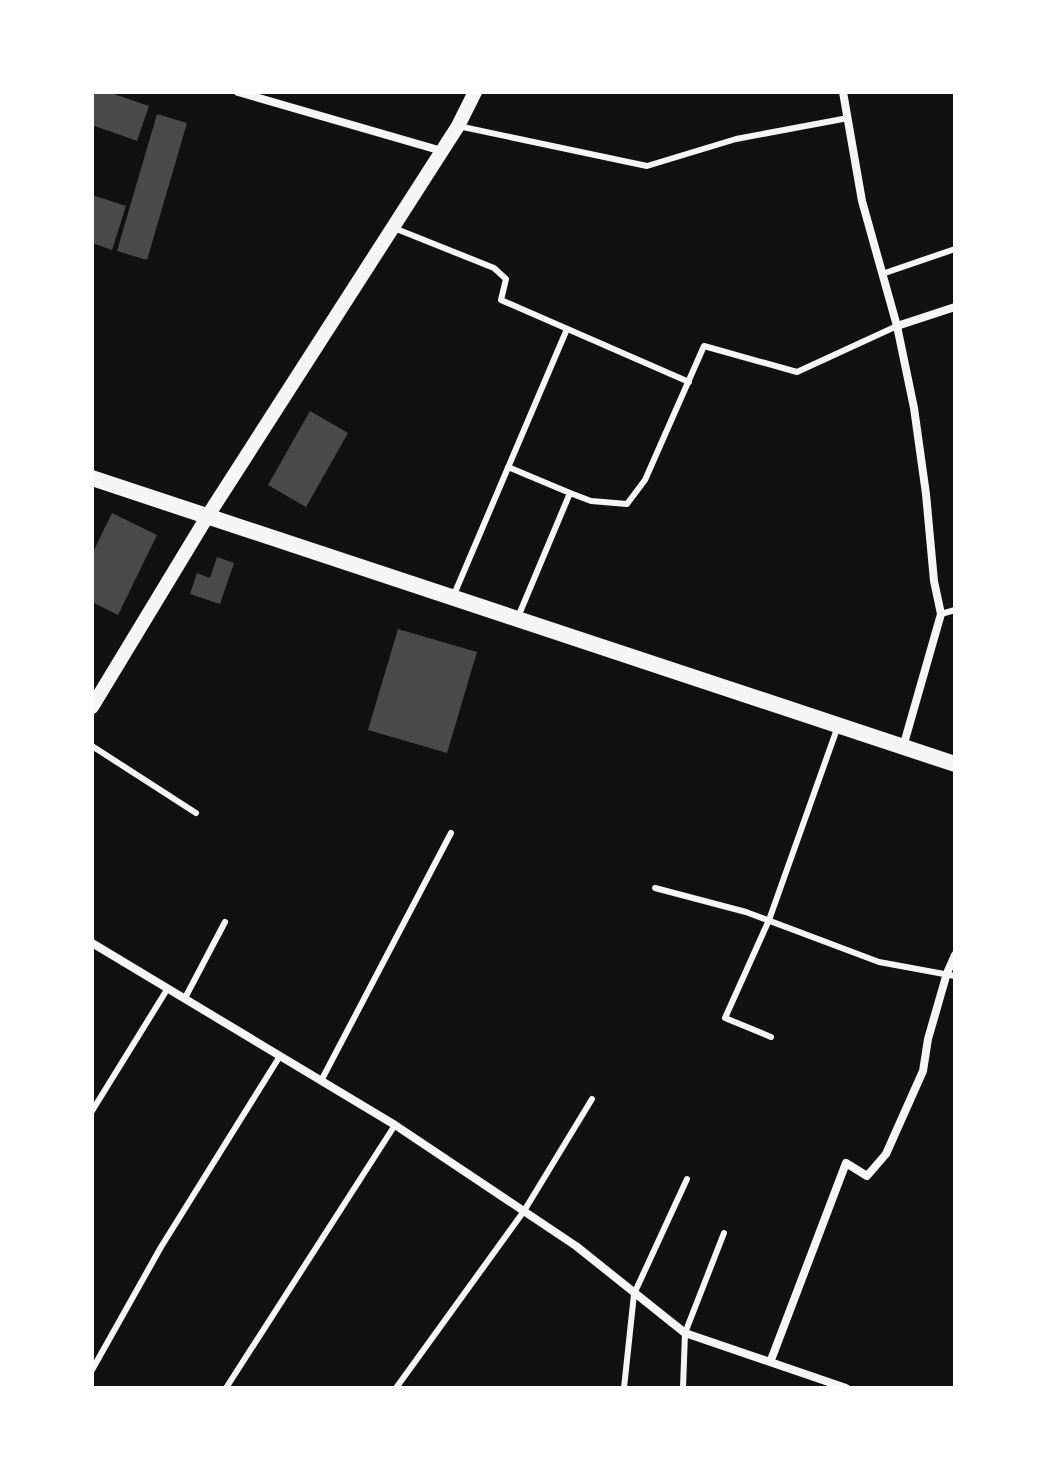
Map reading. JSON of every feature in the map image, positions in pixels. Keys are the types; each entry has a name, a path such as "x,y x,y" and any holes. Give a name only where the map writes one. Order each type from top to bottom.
{"main road":[{"path":"92,478 955,764"}],"street":[{"path":"238,92 442,151"},
{"path":"92,707 207,517 458,126 475,92"},
{"path":"843,92 862,201 897,326 914,408 934,581 941,614 903,747"},
{"path":"897,326 955,307"},
{"path":"92,943 395,1125 576,1246 685,1333 846,1388"},
{"path":"771,1360 846,1163 867,1176 886,1154 923,1071 928,1039 955,955"}],"lane":[{"path":"458,126 647,166 736,139 848,118"},
{"path":"394,228 494,268 506,279 501,300 689,382"},
{"path":"882,274 955,249"},
{"path":"508,467 591,501 627,504 645,480 704,346 797,372 897,326"},
{"path":"453,597 567,329"},
{"path":"517,619 570,493"},
{"path":"941,614 955,610"},
{"path":"771,1037 725,1018 769,920 838,726"},
{"path":"92,746 196,813"},
{"path":"321,1081 451,833"},
{"path":"655,888 769,920 879,962 951,974"},
{"path":"185,998 225,922"},
{"path":"92,1111 168,988"},
{"path":"92,1370 161,1247 280,1056"},
{"path":"396,1388 524,1211 592,1099"},
{"path":"226,1388 395,1125"},
{"path":"624,1388 634,1294 687,1179"},
{"path":"683,1388 685,1333 724,1233"}],"building":[{"path":"92,92 108,92 149,106 137,141 92,125"},
{"path":"157,114 187,123 147,260 117,251"},
{"path":"92,195 126,206 112,250 92,243"},
{"path":"310,411 348,433 306,507 268,485"},
{"path":"112,513 157,535 118,615 92,602 92,554"},
{"path":"217,557 234,563 220,604 190,594 197,573 210,578"},
{"path":"398,629 477,652 447,753 368,730"}]}
